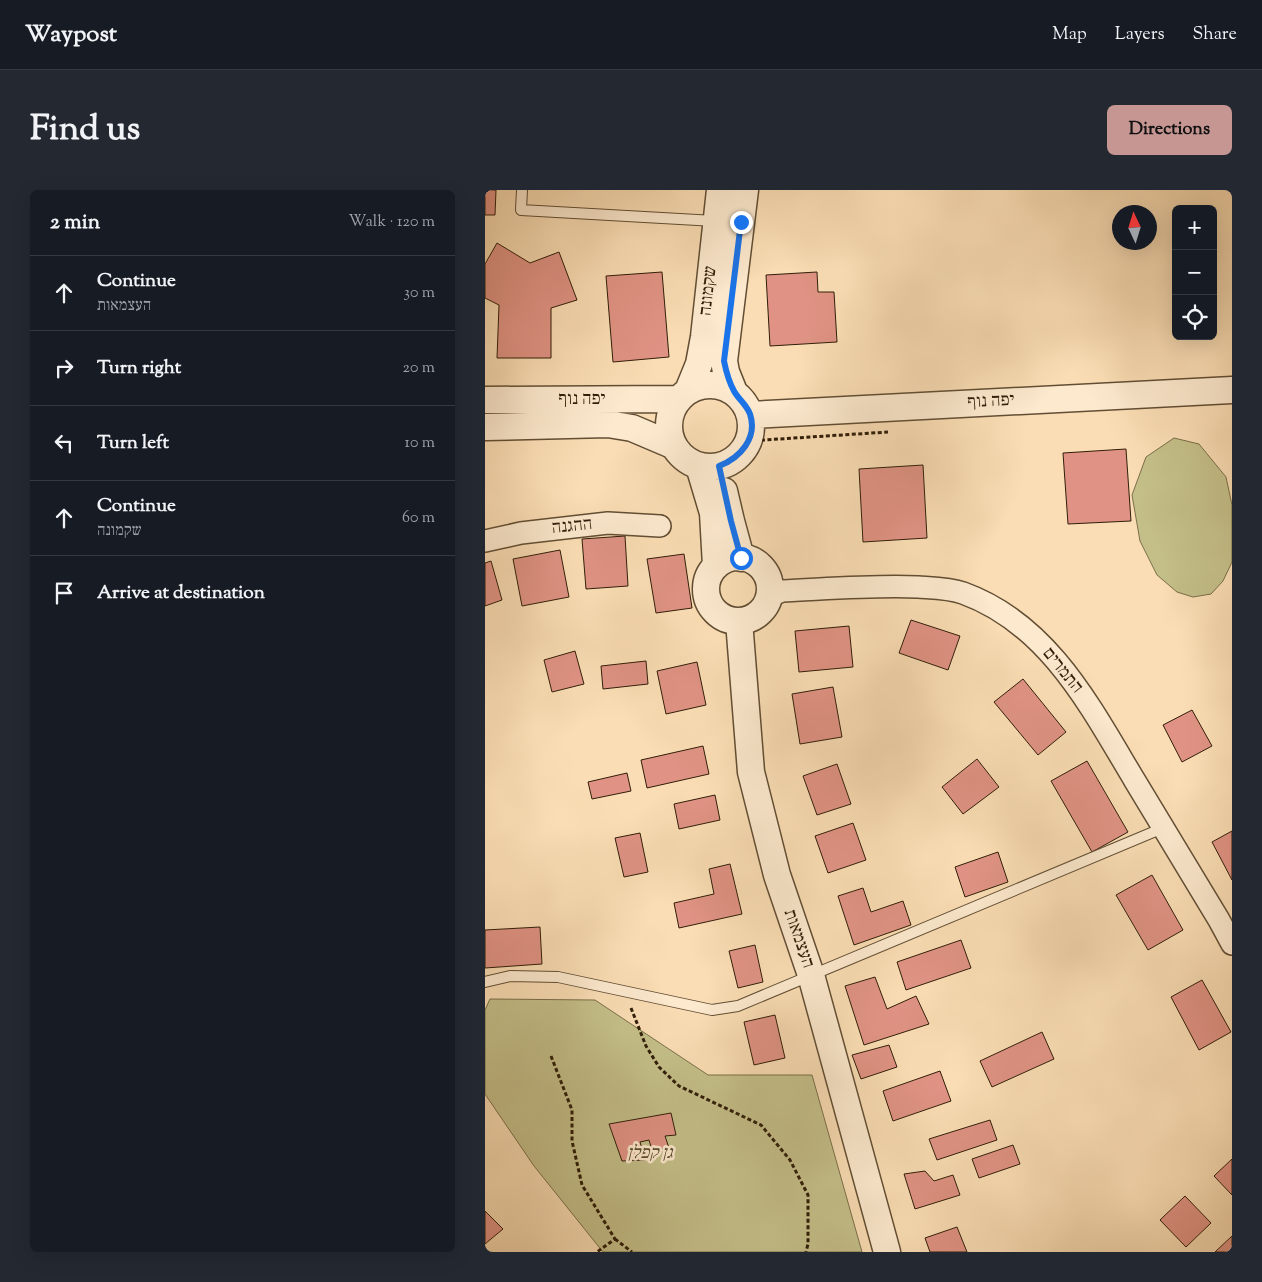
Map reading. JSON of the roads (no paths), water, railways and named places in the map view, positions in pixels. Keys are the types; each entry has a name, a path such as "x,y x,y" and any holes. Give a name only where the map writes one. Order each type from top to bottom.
{"street":[{"name":"שקמונה","path":"720,190 729,221 724,361 726,372 735,392"},
{"name":"שקמונה","path":"683,395 699,364 729,221 745,190"},
{"path":"712,384 735,392 744,402 750,415 752,428 742,453 732,461 709,466 689,462 681,456 672,444 668,427 669,417 683,395 699,386 712,384"},
{"name":"יפה נוף","path":"750,415 1232,390"},
{"name":"יפה נוף","path":"485,400 683,395"},
{"name":"יפה נוף","path":"485,427 608,424 632,428 672,444"},
{"path":"709,466 731,521 741,558"},
{"path":"709,466 716,566"},
{"name":"ההגנה","path":"485,541 521,533 608,523 660,526"},
{"path":"732,558 741,558 752,560 761,566 767,575 770,585 770,596 766,606 759,614 739,621 728,619 711,606 707,596 707,586 710,575 716,566 732,558"},
{"name":"התמרים","path":"770,596 782,591 900,586 936,588 962,593 991,606 1021,625 1048,651 1078,688 1163,828 1226,917 1232,944"},
{"name":"העצמאות","path":"739,621 751,772 777,875 811,975 887,1252"}],"lane":[{"path":"522,190 521,210 729,221"},
{"path":"485,982 510,976 558,977 712,1010 738,1006 1163,828"}],"park label":[{"name":"גן קפלן","path":"650,1154"}]}
